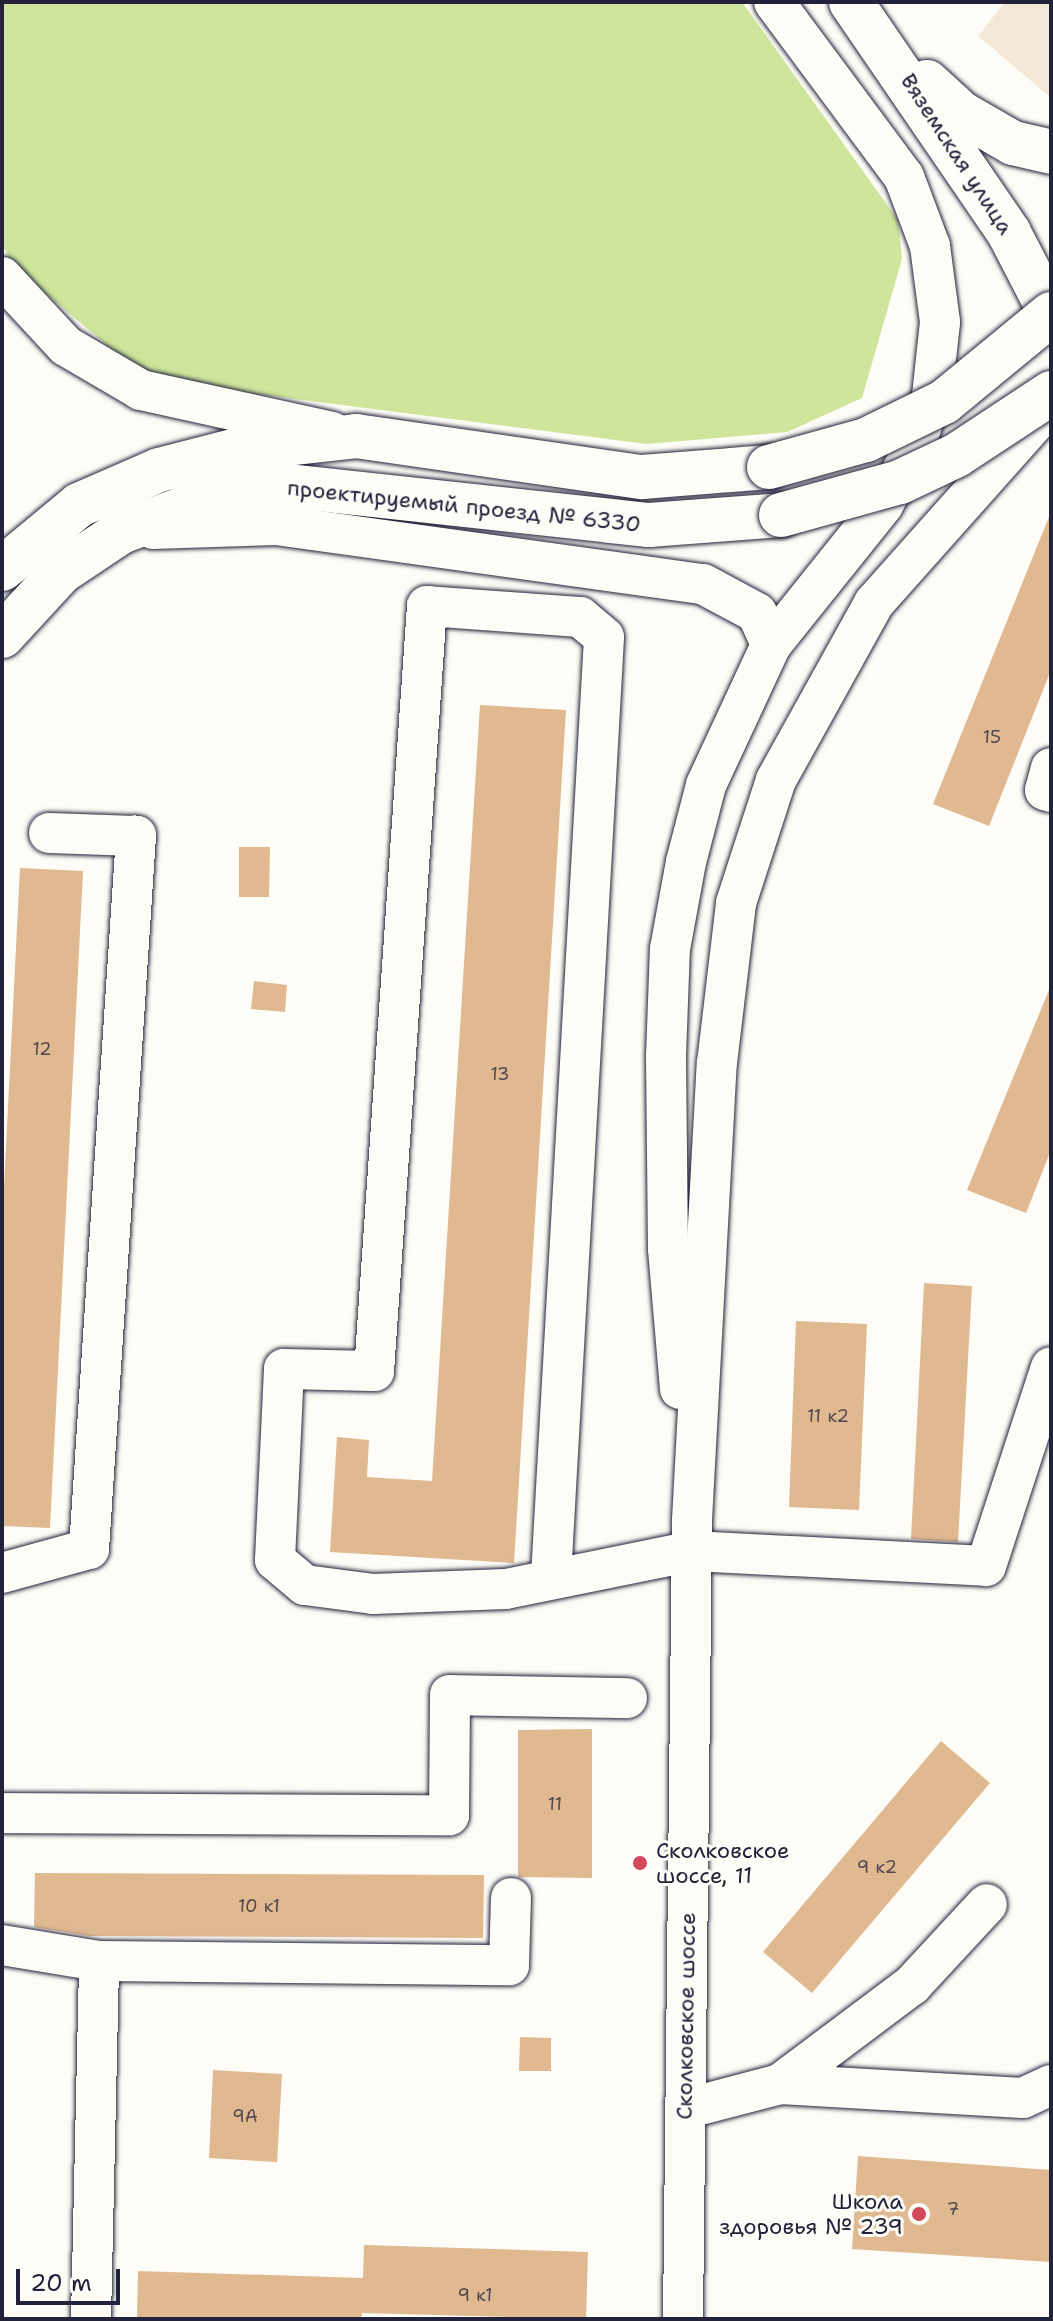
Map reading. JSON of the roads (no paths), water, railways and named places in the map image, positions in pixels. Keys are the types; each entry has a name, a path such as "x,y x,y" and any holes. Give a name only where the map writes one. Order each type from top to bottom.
{"main road":[{"name":"Вяземская улица","path":"851,2 887,45 1009,233 1051,314"},
{"path":"887,45 961,113 1013,143 1051,152"},
{"name":"проектируемый проезд № 6330","path":"2,569 79,505 159,470 241,449 356,436 642,477 769,467 866,440 944,402 1051,314"},
{"name":"проектируемый проезд № 6330","path":"2,636 61,572 121,532 227,492 289,486 649,525 781,515 900,482 957,455 1051,393"}],"street":[{"path":"692,1536 668,1249 670,949 706,785 771,645 883,505 915,446 932,396 940,322 930,246 904,177 774,2"},
{"path":"2,277 66,346 141,390 356,436"},
{"path":"692,1536 725,979 736,903 776,780 874,603 1051,404"},
{"path":"121,532 276,525 703,584 741,599 757,613 771,645"},
{"path":"580,617 603,569"},
{"path":"551,1577 604,637 580,617 427,606 374,1371 284,1369 275,1560 305,1585 373,1594 506,1589 551,1577 692,1536 986,1566 1051,1367"},
{"path":"1051,768 1045,790 1051,792"},
{"path":"2,1573 89,1549 136,836 49,833"},
{"name":"Сколковское шоссе","path":"683,2319 692,1536"},
{"path":"2,1813 449,1815 450,1695 627,1698"},
{"path":"2,1945 99,1961 509,1965 511,1898"},
{"path":"780,2084 912,1985 987,1904"},
{"path":"91,2319 99,1961"},
{"path":"685,2109 780,2084 1023,2098 1051,2085"}],"place":[{"name":"Сколковское шоссе, 11","path":"640,1863"},
{"name":"Школа здоровья № 239","path":"919,2214"}]}
